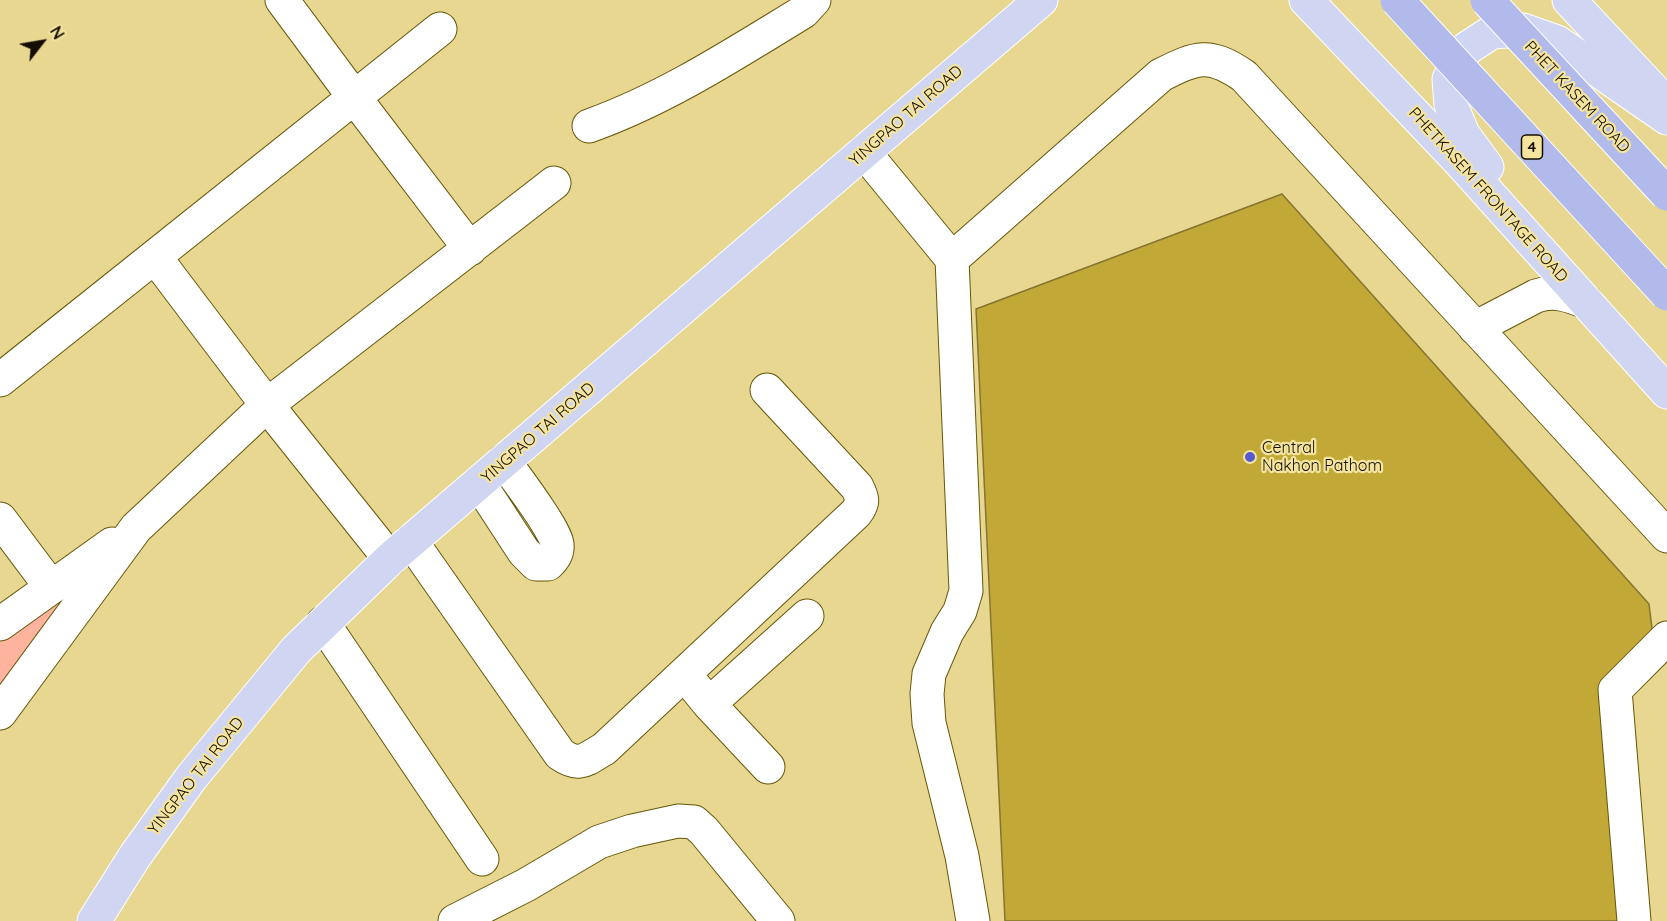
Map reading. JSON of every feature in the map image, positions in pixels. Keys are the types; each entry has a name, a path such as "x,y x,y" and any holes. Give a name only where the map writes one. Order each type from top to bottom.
{"highway":[{"name":"4","path":"1397,0 1667,294"},
{"name":"PHET KASEM ROAD","path":"1487,0 1667,194"}],"main road":[{"name":"YINGPAO TAI ROAD","path":"94,921 135,856 191,778 296,650 323,623 400,550 1041,0"},
{"name":"PHETKASEM FRONTAGE ROAD","path":"1306,0 1461,163 1667,392"},
{"path":"1569,0 1667,104"},
{"path":"1586,302 1463,134 1451,105 1449,79 1466,49 1492,32 1523,30 1557,42 1667,118"}],"street":[{"path":"282,0 470,249"},
{"path":"589,126 660,95 705,72 803,12 814,0"},
{"path":"0,380 440,29"},
{"path":"952,259 1161,75 1186,63 1208,59 1227,64 1244,76 1667,536"},
{"path":"864,152 952,259 966,591 960,611 946,632 928,674 927,694 929,723 962,856 973,921"},
{"path":"0,624 136,528 267,405 554,183"},
{"path":"155,257 267,405 400,550 561,754 570,761 582,761 604,749 862,505 863,499 857,487 767,390"},
{"path":"1475,328 1546,293 1564,294 1586,302"},
{"path":"479,483 524,552 536,564 548,564 556,555 558,541 504,461"},
{"path":"0,519 51,587"},
{"path":"0,713 136,528"},
{"path":"709,704 807,616"},
{"path":"323,623 482,860"},
{"path":"1634,921 1615,690 1667,638"},
{"path":"684,674 768,767"},
{"path":"456,921 526,885 599,842 632,831 678,821 694,822 704,831 778,921"}],"shaded area":[{"path":"112,550 0,722 0,633"}],"building":[{"name":"Central Nakhon Pathom","path":"1282,194 1649,604 1656,661 1610,705 1619,921 1005,921 976,309"}],"place":[{"name":"Central Nakhon Pathom","path":"1250,457"}]}
